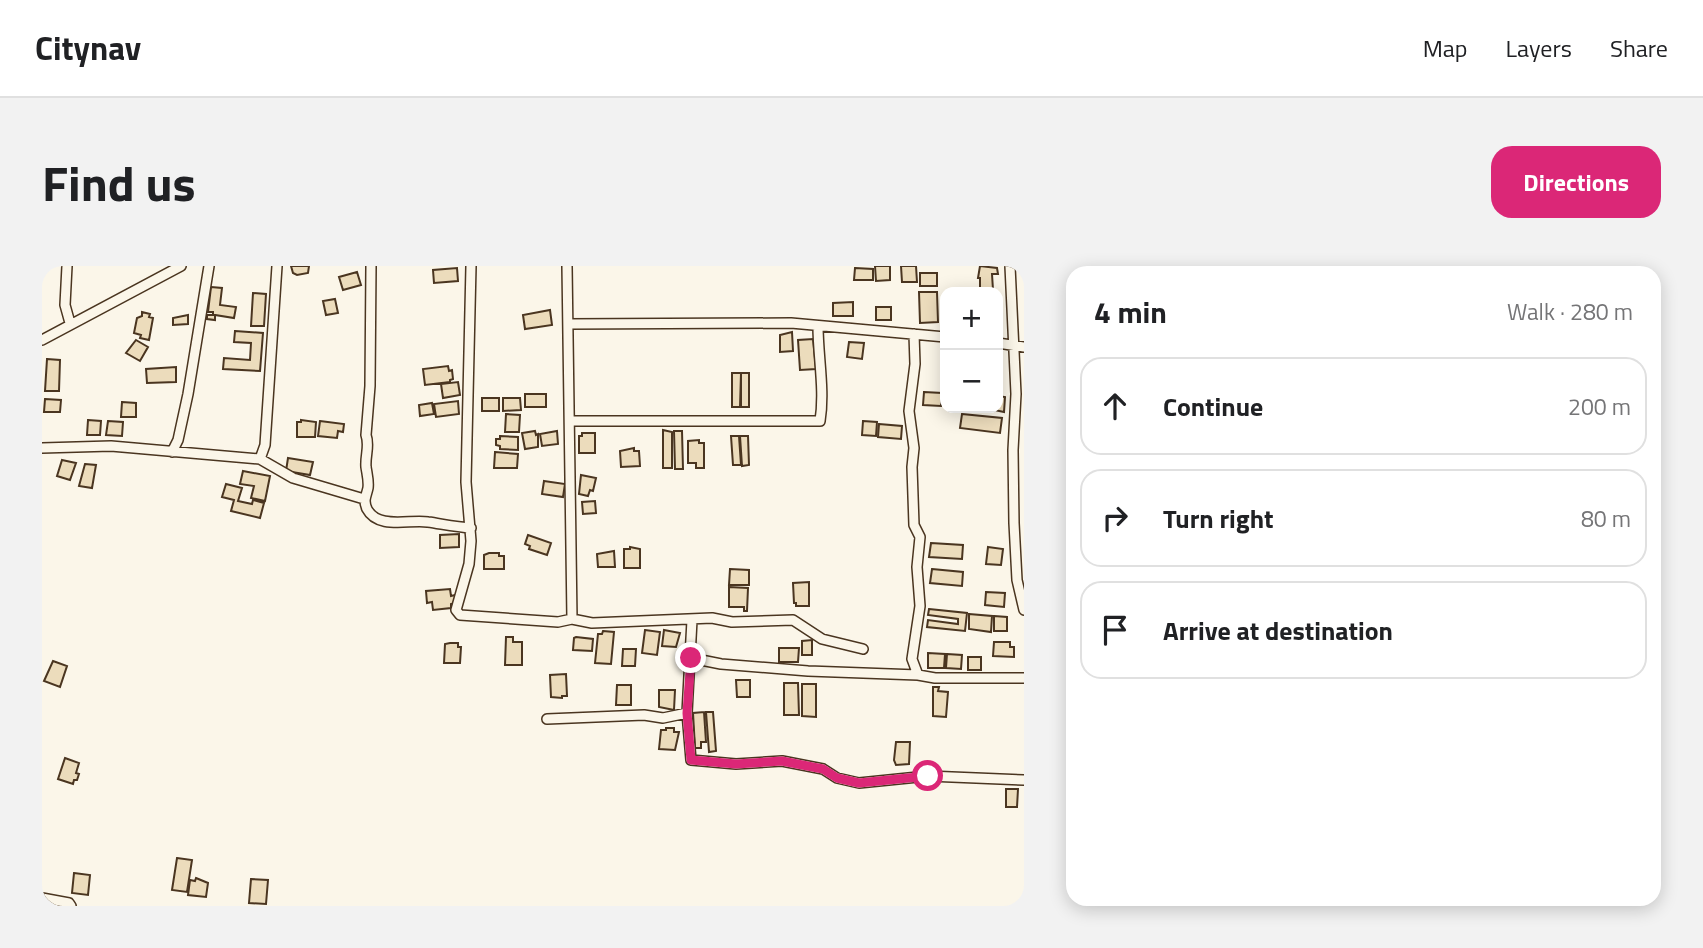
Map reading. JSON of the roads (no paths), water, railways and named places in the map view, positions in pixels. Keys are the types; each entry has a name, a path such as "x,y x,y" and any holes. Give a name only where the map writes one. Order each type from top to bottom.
{"street":[{"path":"67,266 65,305 71,323"},
{"path":"42,340 181,266"},
{"path":"172,452 178,440 188,394 209,266"},
{"path":"260,459 265,445 277,266"},
{"path":"371,266 370,386 366,435 369,442 366,465 368,488 364,499 371,514 382,520 429,522 471,528"},
{"path":"471,266 466,482 471,528 469,564 456,610 460,615 558,622 572,619 592,623 712,618 744,622 793,620 822,639 863,649"},
{"path":"568,266 572,619"},
{"path":"1010,266 1016,394 1013,450 1014,523 1017,580 1024,610"},
{"path":"569,324 791,323 940,337"},
{"path":"571,421 820,421 823,405 818,326"},
{"path":"914,334 915,364 909,411 914,448 914,525 919,537 917,567 920,607 912,659 918,675"},
{"path":"1003,344 1024,347"},
{"path":"42,447 111,446 260,459 293,478 364,499"},
{"path":"692,620 687,713 691,760 736,764 782,761 823,769 837,778 859,783 928,776 1024,780"},
{"path":"691,658 720,664 807,671 935,678 1024,678"},
{"path":"547,719 644,715 663,718 687,713"},
{"path":"42,898 69,903 71,906"}]}
